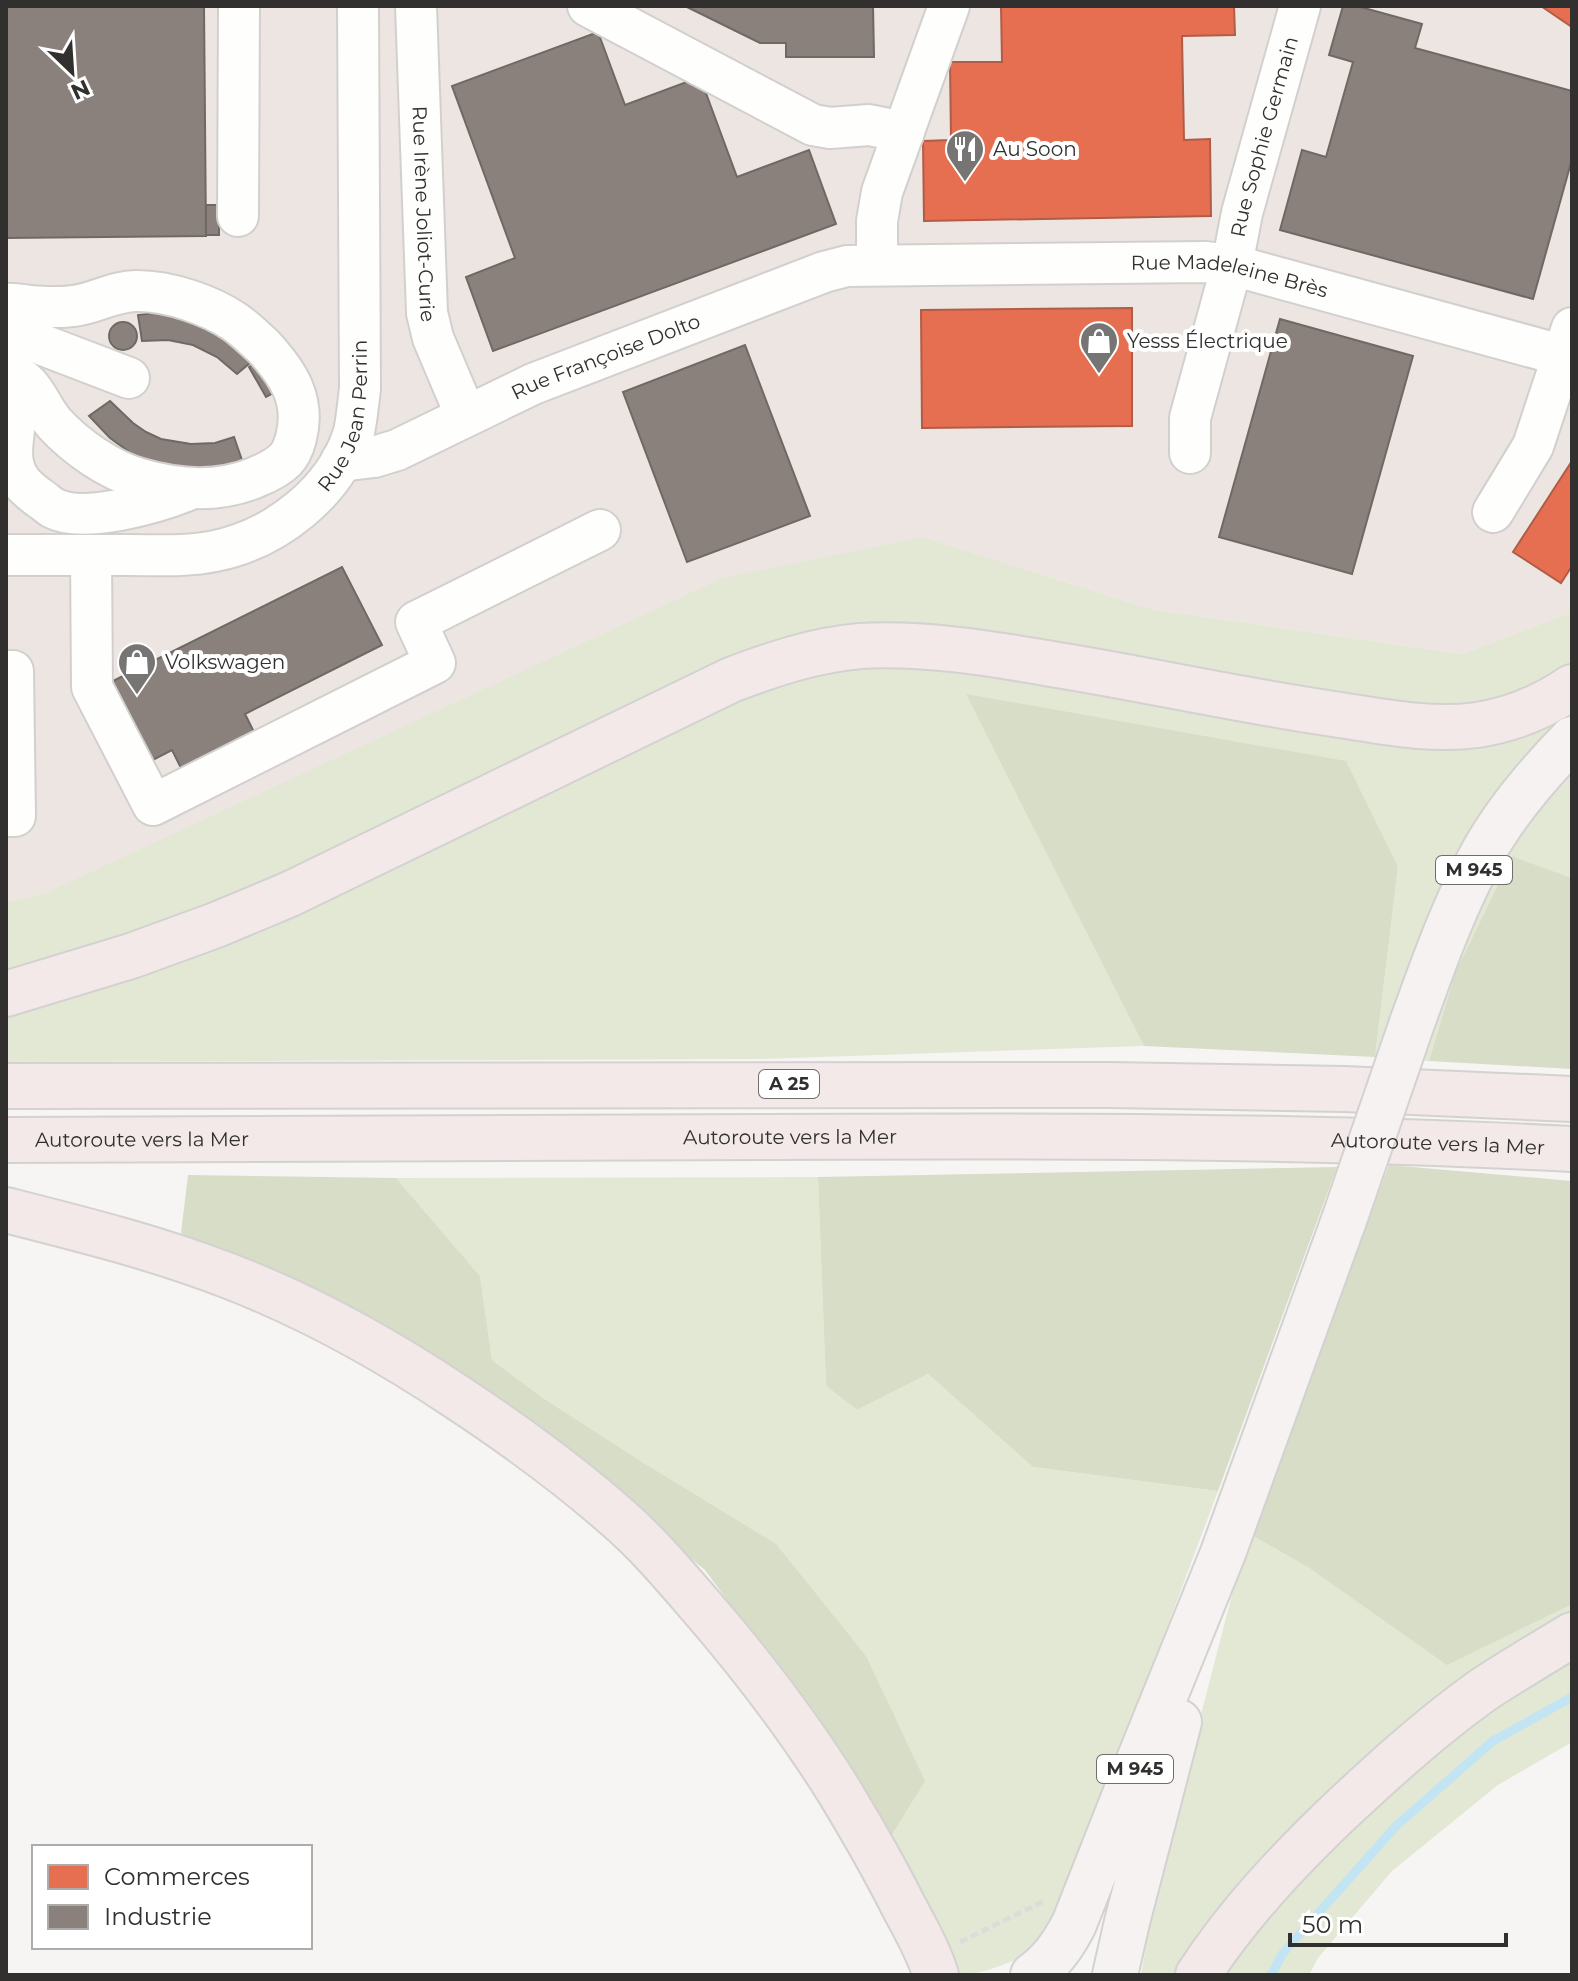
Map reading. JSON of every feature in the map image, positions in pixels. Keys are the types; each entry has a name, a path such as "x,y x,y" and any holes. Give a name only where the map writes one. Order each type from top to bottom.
{"highway":[{"path":"6,994 131,956 229,920 290,894 731,680 817,652 861,646 923,647 999,655 1297,709 1448,726 1499,721 1530,710 1572,687"},
{"name":"A 25","path":"6,1086 1110,1085 1298,1088 1572,1099"},
{"name":"Autoroute vers la Mer","path":"6,1140 1242,1137 1572,1149"},
{"path":"6,1210 96,1232 163,1253 229,1276 318,1315 384,1350 507,1430 620,1519 672,1572 724,1633 777,1699 820,1760 883,1866 933,1966"},
{"path":"1198,1975 1215,1948 1291,1858 1382,1772 1483,1691 1572,1635"}],"main road":[{"name":"M 945","path":"1033,1975 1050,1961 1074,1924 1223,1553 1437,953 1485,849 1531,786 1572,739"},
{"name":"M 945","path":"1115,1975 1223,1553"}],"street":[{"path":"238,216 239,6"},
{"name":"Rue Jean Perrin","path":"6,555 192,554 219,551 251,540 288,519 320,489 341,461 353,433 360,389 358,6"},
{"name":"Rue Irène Joliot-Curie","path":"416,6 427,313 433,338 466,416"},
{"path":"588,6 813,125 830,128 869,125 904,132"},
{"path":"877,264 879,205 949,6"},
{"name":"Rue Sophie Germain","path":"1190,453 1190,418 1232,265 1242,213 1300,6"},
{"name":"Rue Madeleine Brès","path":"877,264 1205,262 1232,265 1569,347"},
{"name":"Rue Françoise Dolto","path":"341,461 386,454 533,384 824,272 847,266 877,264"},
{"path":"6,304 72,307 137,290 186,299 208,307 236,322 276,360 295,392 300,423 293,448 286,459 275,467 223,488 193,488 137,478 98,459 56,425 29,383 6,371"},
{"path":"6,331 129,378"},
{"path":"1493,512 1533,446 1569,347"},
{"path":"6,391 16,417 12,460 17,478 53,508 84,514 162,500 193,488"},
{"path":"91,555 92,687 153,805 435,663 416,622 600,530"},
{"path":"6,671 13,671 15,816 6,816"}],"path":[{"path":"933,1966 1044,1901"}],"shaded area":[{"path":"6,6 1572,6 1572,612 1462,654 1151,609 923,537 48,892 6,902"}],"green space":[{"path":"923,537 1151,609 1462,654 1572,612 1572,878 1512,856 1455,973 1429,1061 1375,1057 1398,867 967,694 1144,1046 763,1059 6,1062 6,902 48,892 723,578"},
{"path":"966,694 1346,761 1398,867 1375,1057 1144,1046"},
{"path":"1512,856 1572,878 1572,1069 1429,1061 1455,973"},
{"path":"1389,1165 1572,1181 1572,1604 1447,1665 1311,1569 1248,1533"},
{"path":"1337,1167 1218,1491 1033,1467 928,1374 857,1410 826,1386 818,1177"},
{"path":"188,1175 396,1178 480,1276 492,1360 543,1398 776,1544 866,1656 925,1781 889,1839 842,1757 705,1570 460,1371 181,1233"},
{"path":"818,1177 826,1386 857,1410 928,1374 1033,1467 1218,1491 1136,1710 1041,1948 977,1973 955,1975 650,1467 543,1398 492,1360 480,1276 396,1178"},
{"path":"1248,1533 1311,1569 1566,1606 1572,1604 1572,1742 1498,1785 1392,1871 1318,1958 1309,1975 1141,1975 1157,1884"}],"building: Commerces":[{"path":"1001,6 1234,6 1235,35 1182,36 1184,140 1210,139 1211,216 924,221 923,141 951,140 950,62 1002,62"},
{"path":"1541,6 1572,6 1572,27"},
{"path":"1132,308 1132,426 922,428 921,310"},
{"path":"1572,461 1572,566 1561,583 1513,552"}],"building: Industrie":[{"path":"6,6 204,6 206,236 6,238"},
{"path":"685,6 873,6 874,57 786,57 786,43 760,43"},
{"path":"1343,6 1357,6 1422,24 1415,48 1572,91 1572,159 1533,299 1280,230 1302,150 1326,157 1353,62 1329,55"},
{"path":"598,32 625,105 700,77 737,177 809,150 836,224 493,351 466,277 515,258 452,86"},
{"path":"206,205 219,205 219,235 206,235"},
{"path":"138,315 179,315 245,346 257,357 237,374 217,357 193,345 168,340 142,341"},
{"path":"1280,319 1413,356 1352,574 1219,537"},
{"path":"123,322 133,326 137,336 133,346 123,350 113,346 109,336 113,326"},
{"path":"745,345 810,516 687,562 623,392"},
{"path":"259,361 277,391 266,397 249,367"},
{"path":"110,401 133,423 161,439 191,444 215,443 234,437 242,460 195,470 154,463 135,456 110,438 89,416"},
{"path":"342,567 382,645 245,714 254,732 181,768 172,750 151,761 111,682"}],"waterway":[{"path":"1271,1975 1283,1953 1396,1826 1493,1741 1572,1697"}],"place":[{"name":"Au Soon","path":"965,183"},
{"name":"Yesss Électrique","path":"1099,375"},
{"name":"Volkswagen","path":"137,696"}]}
